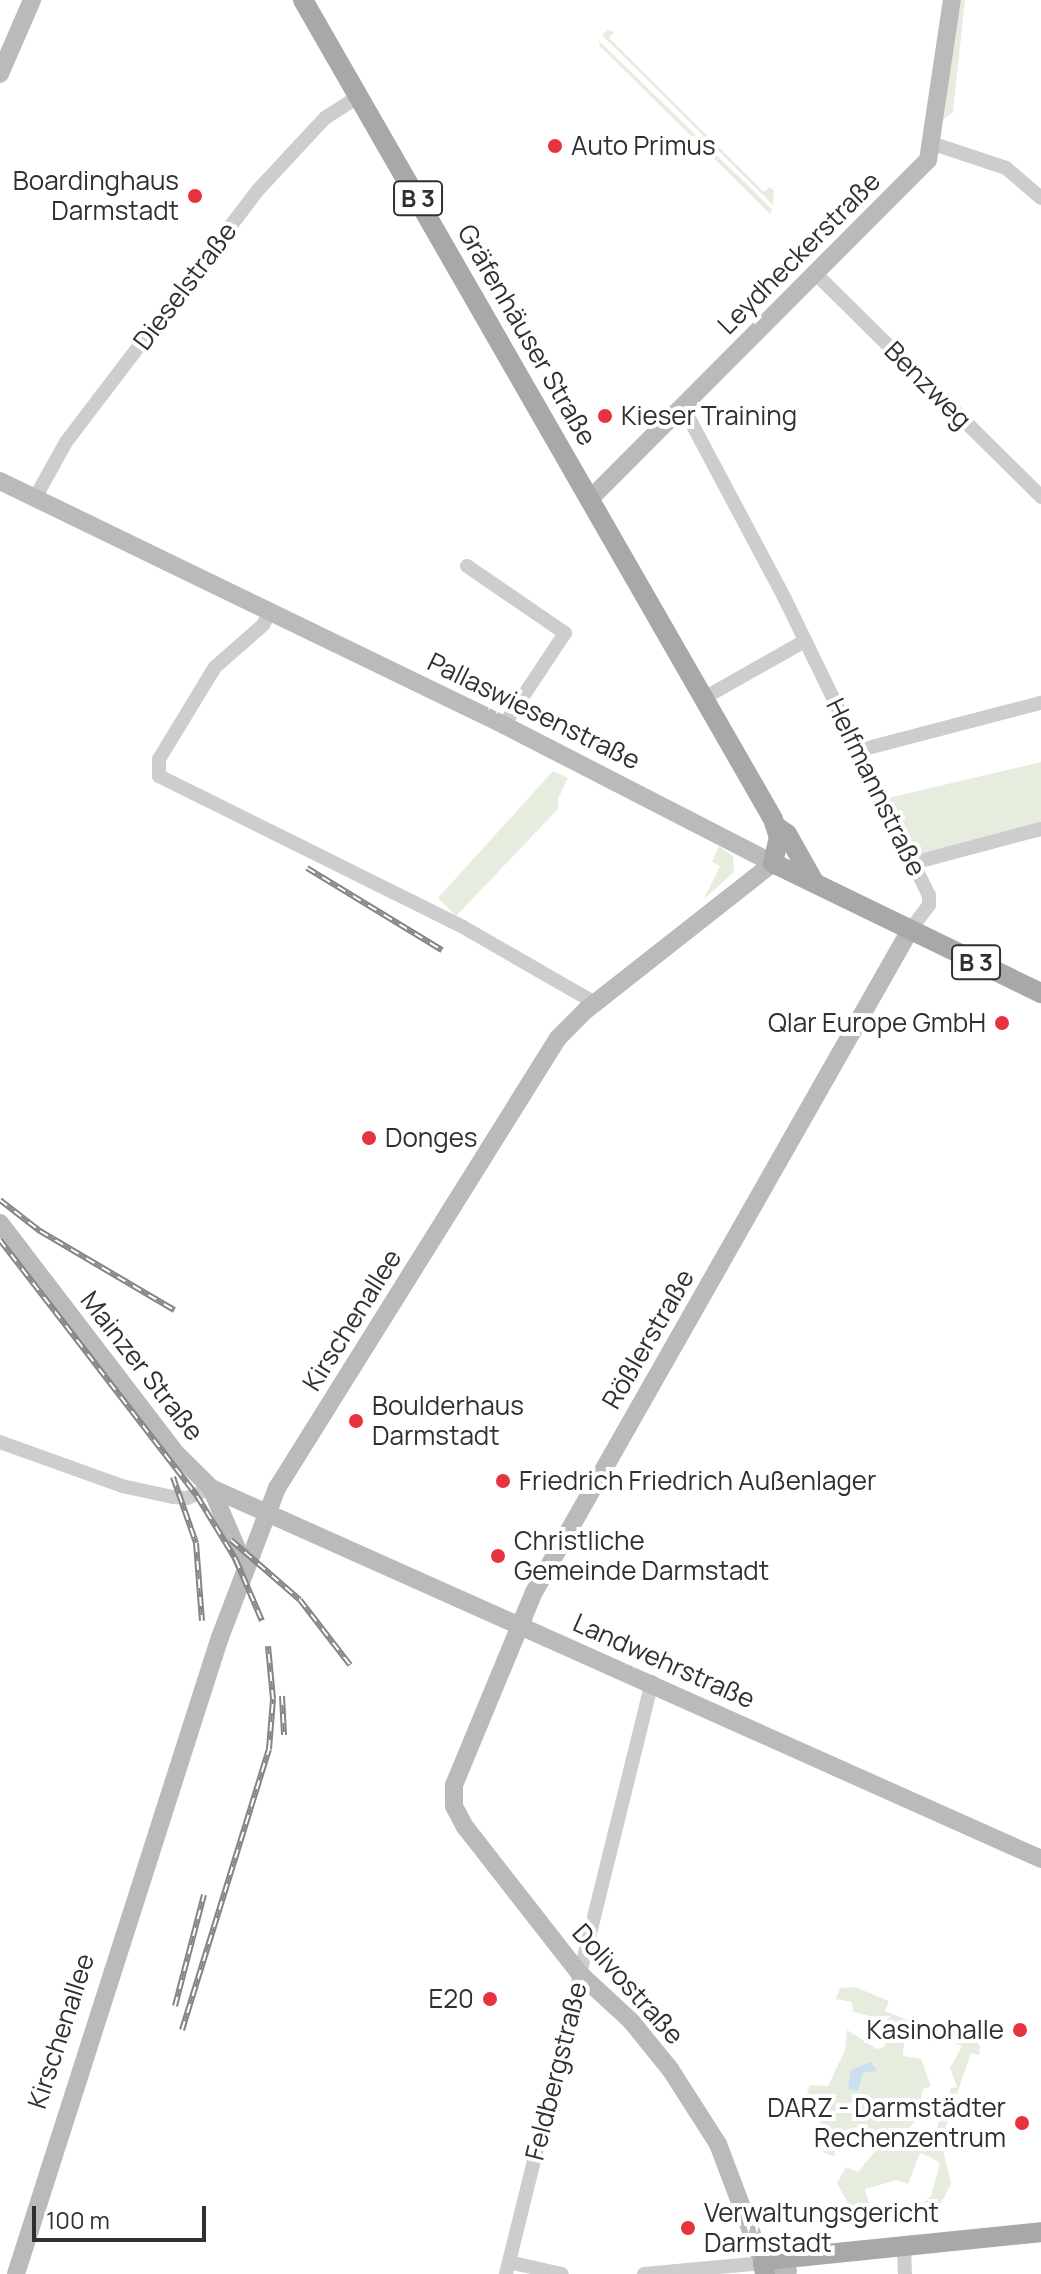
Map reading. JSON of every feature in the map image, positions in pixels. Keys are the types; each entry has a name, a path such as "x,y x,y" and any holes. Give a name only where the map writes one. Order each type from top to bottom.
{"main road":[{"name":"Gräfenhäuser Straße","path":"303,0 592,497 777,827 818,886"},
{"path":"773,863 777,827"},
{"name":"Pallaswiesenstraße","path":"773,863 1041,993"},
{"path":"764,2268 904,2247 1038,2234"},
{"path":"787,2272 817,2258"}],"street":[{"path":"0,74 32,0"},
{"name":"Leydheckerstraße","path":"592,497 918,171 934,144 952,0"},
{"name":"Dieselstraße","path":"35,498 66,442 267,178 325,118 359,96"},
{"path":"934,144 1006,168 1041,198"},
{"name":"Benzweg","path":"816,274 1041,497"},
{"name":"Helfmannstraße","path":"683,407 860,750 930,902 910,930"},
{"name":"Pallaswiesenstraße","path":"0,481 504,725 773,863"},
{"path":"467,566 565,633 504,725"},
{"path":"271,611 263,625 215,667 159,759 159,776 463,927 595,1003"},
{"path":"704,698 803,642"},
{"path":"860,750 1041,703"},
{"path":"913,863 1041,829"},
{"name":"Kirschenallee","path":"16,2274 48,2174 49,2152 244,1565 265,1512 551,1048 595,1003 773,863"},
{"name":"Rößlerstraße","path":"454,1785 519,1624 910,930"},
{"name":"Mainzer Straße","path":"0,1223 176,1453 211,1488 265,1512"},
{"path":"0,1442 122,1486 187,1498 211,1488 244,1565"},
{"name":"Landwehrstraße","path":"265,1512 652,1682 1041,1859"},
{"name":"Feldbergstraße","path":"508,2268 652,1682"},
{"name":"Dolivostraße","path":"454,1785 454,1806 465,1827 580,1974 631,2021 696,2108 745,2207 764,2268"},
{"path":"904,2247 905,2274"},
{"path":"508,2268 562,2274"},
{"path":"644,2274 764,2268 787,2272"}],"shaded area":[{"path":"961,0 965,0 953,112 943,120"},
{"path":"608,30 614,32 609,38 764,192 770,187 774,191 773,205 602,35"},
{"path":"598,40 772,209 770,214 600,46"},
{"path":"1041,762 1041,824 918,857 888,798"},
{"path":"553,771 568,778 558,799 559,808 456,916 438,898"},
{"path":"719,846 733,857 734,872 704,899 720,866 712,862"},
{"path":"855,1987 889,2001 885,2011 940,2033 932,2044 905,2034 903,2056 921,2059 931,2086 923,2089 916,2120 909,2128 912,2134 935,2133 951,2088 957,2087 950,2068 962,2046 949,2041 955,2028 972,2035 980,2046 979,2055 971,2053 941,2141 951,2184 939,2207 928,2212 912,2213 931,2196 940,2163 930,2157 920,2153 908,2184 897,2180 865,2189 871,2209 898,2207 891,2220 856,2218 837,2183 846,2167 858,2172 877,2149 861,2126 834,2133 835,2157 823,2152 825,2138 813,2097 807,2093 810,2085 828,2086 845,2050 847,2030 877,2049 884,2047 891,2021 853,2012 852,2002 836,1999 840,1988"}],"water":[{"path":"871,2062 877,2071 863,2073 858,2091 848,2089 851,2070"}],"railway":[{"path":"307,868 442,950"},
{"path":"0,1200 40,1231 174,1310"},
{"path":"0,1240 197,1496 236,1560 262,1621"},
{"path":"173,1477 196,1543 202,1621"},
{"path":"231,1540 300,1600 350,1665"},
{"path":"182,2030 269,1749 273,1699 268,1646"},
{"path":"282,1696 284,1735"},
{"path":"175,2006 204,1895"}],"place":[{"name":"Auto Primus","path":"555,146"},
{"name":"Boardinghaus Darmstadt","path":"195,196"},
{"name":"Kieser Training","path":"605,416"},
{"name":"Qlar Europe GmbH","path":"1002,1023"},
{"name":"Donges","path":"369,1138"},
{"name":"Boulderhaus Darmstadt","path":"356,1421"},
{"name":"Friedrich Friedrich Außenlager","path":"503,1481"},
{"name":"Christliche Gemeinde Darmstadt","path":"498,1556"},
{"name":"E20","path":"490,1999"},
{"name":"Kasinohalle","path":"1020,2030"},
{"name":"DARZ - Darmstädter Rechenzentrum","path":"1022,2123"},
{"name":"Verwaltungsgericht Darmstadt","path":"688,2228"}]}
